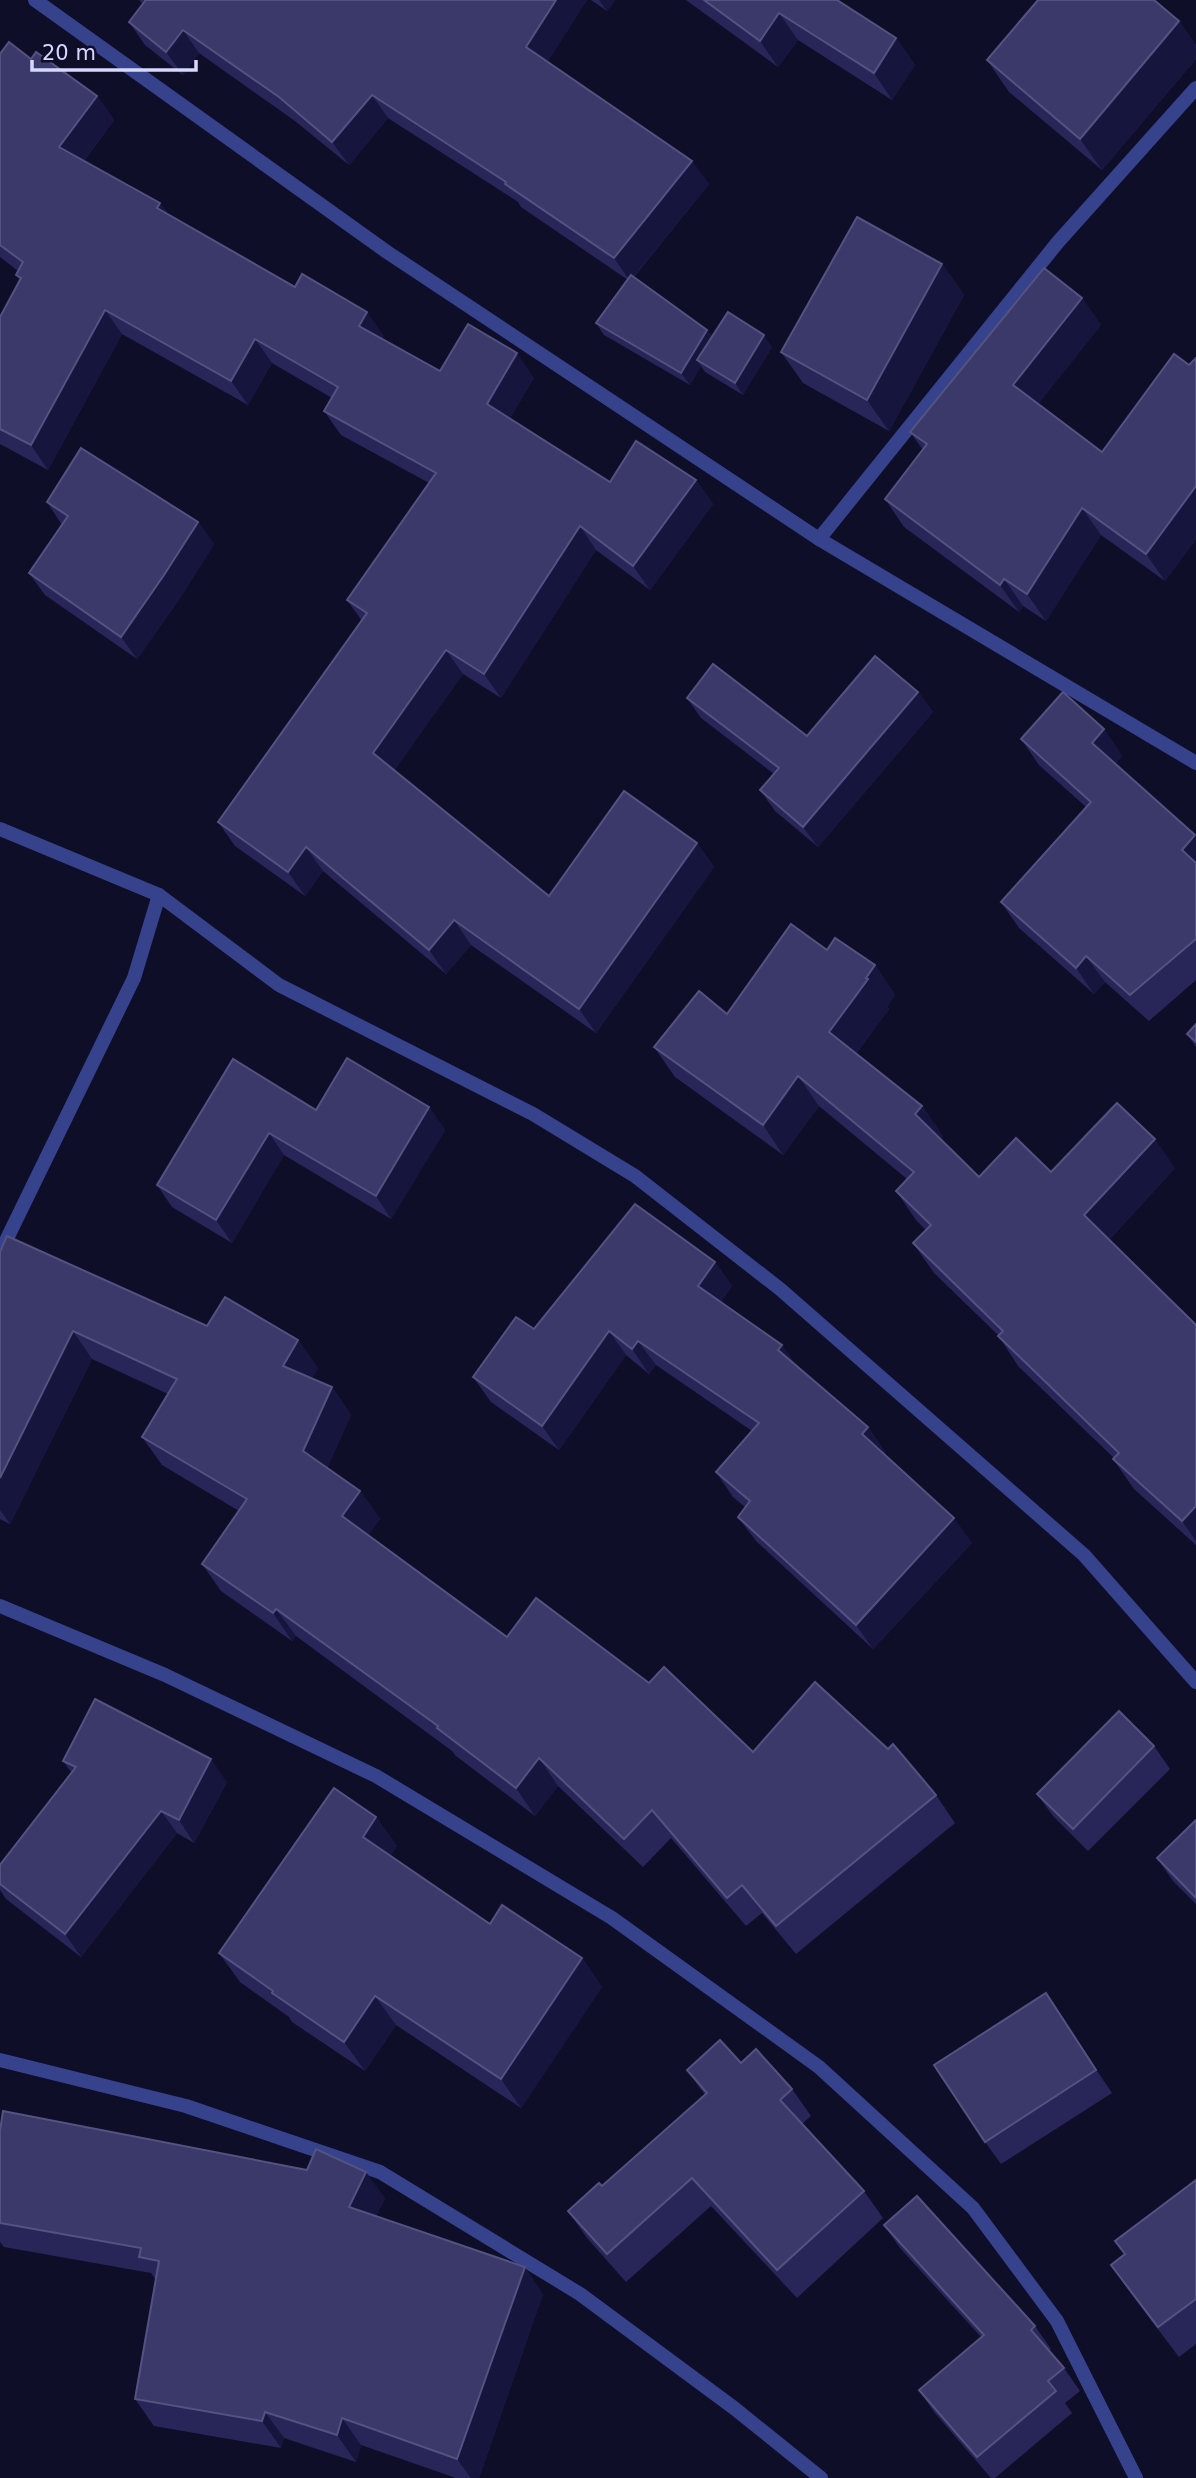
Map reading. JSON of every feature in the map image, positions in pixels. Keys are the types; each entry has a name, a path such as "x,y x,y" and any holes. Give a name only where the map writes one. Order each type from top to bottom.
{"street":[{"path":"35,0 387,252 819,539 1196,763"},
{"path":"819,539 1058,242 1196,88"},
{"path":"0,829 159,895 279,985 533,1115 635,1176 780,1290 1084,1555 1196,1682"},
{"path":"0,1253 134,978 159,895"},
{"path":"0,1606 165,1675 376,1776 612,1918 819,2067 973,2208 1057,2322 1136,2478"},
{"path":"0,2060 186,2106 380,2172 580,2294 734,2408 821,2478"}],"building":[{"path":"145,0 556,0 526,47 692,161 614,258 505,184 506,182 372,95 332,142 279,97 183,30 166,52 129,22"},
{"path":"704,0 837,0 896,38 874,73 779,13 760,41"},
{"path":"1038,0 1154,0 1179,21 1080,139 987,60"},
{"path":"9,42 31,59 36,52 97,96 59,147 160,203 157,208 295,287 302,274 367,312 359,326 440,371 468,324 517,353 487,404 610,482 636,441 696,480 633,566 580,526 484,674 446,650 373,753 549,896 624,791 697,843 579,1009 454,920 429,950 306,847 288,872 218,822 367,613 347,600 436,473 324,411 338,387 255,339 231,381 105,310 31,445 0,429 0,317 21,278 16,275 23,262 0,245 0,54"},
{"path":"857,217 942,264 867,400 781,352"},
{"path":"1044,268 1082,298 1013,385 1102,452 1174,354 1189,365 1196,358 1196,486 1146,554 1082,508 1027,594 1004,579 1000,585 885,499 927,444 910,432"},
{"path":"631,275 707,330 681,373 596,323"},
{"path":"728,312 764,335 735,383 697,360"},
{"path":"81,448 198,522 121,637 29,573 68,516 47,502"},
{"path":"875,656 918,692 803,827 760,790 779,768 687,698 713,664 807,736"},
{"path":"1063,692 1104,729 1092,743 1195,835 1182,850 1196,863 1196,939 1130,995 1086,956 1076,968 1001,902 1091,802 1021,739"},
{"path":"791,924 827,950 835,938 875,965 866,978 868,979 829,1032 922,1106 915,1114 979,1177 1016,1138 1051,1172 1117,1103 1155,1139 1084,1215 1196,1325 1196,1506 1182,1521 1113,1459 1119,1453 998,1336 1003,1331 913,1243 931,1225 896,1191 914,1172 798,1076 763,1125 654,1047 699,991 727,1014"},
{"path":"1196,1024 1196,1042 1187,1034"},
{"path":"347,1058 429,1107 376,1196 269,1133 216,1220 157,1185 233,1059 316,1110"},
{"path":"635,1204 715,1262 698,1286 782,1345 778,1350 868,1427 862,1434 954,1518 856,1625 738,1517 750,1501 716,1472 759,1423 638,1341 632,1349 609,1331 542,1426 473,1377 516,1317 534,1329"},
{"path":"7,1236 207,1326 225,1297 298,1340 283,1366 332,1387 303,1451 360,1491 342,1516 507,1637 536,1598 649,1683 664,1667 753,1752 815,1682 888,1749 893,1744 936,1795 776,1926 742,1885 727,1898 652,1810 624,1839 539,1758 516,1788 437,1728 438,1726 276,1609 273,1613 202,1564 247,1499 142,1437 177,1379 73,1331 0,1478 0,1252"},
{"path":"95,1699 211,1759 179,1820 161,1811 65,1934 0,1884 0,1865 76,1767 63,1761"},
{"path":"1119,1711 1154,1746 1073,1829 1037,1794"},
{"path":"334,1788 376,1817 363,1837 490,1924 502,1905 582,1958 501,2079 375,1996 344,2042 219,1953"},
{"path":"1196,1820 1196,1898 1157,1858"},
{"path":"1046,1993 1096,2070 985,2142 934,2065"},
{"path":"720,2040 741,2063 756,2049 792,2089 780,2100 864,2191 777,2270 692,2178 607,2254 568,2211 599,2183 602,2186 707,2093 687,2070"},
{"path":"3,2111 307,2170 316,2149 366,2172 349,2207 525,2267 457,2459 342,2418 337,2435 265,2412 262,2421 135,2399 159,2261 139,2257 141,2248 0,2223 0,2131"},
{"path":"1196,2180 1196,2299 1158,2327 1111,2265 1125,2254 1115,2241"},
{"path":"917,2196 1035,2326 1031,2330 1064,2368 1048,2381 1056,2391 977,2457 919,2390 984,2335 884,2225"}]}
